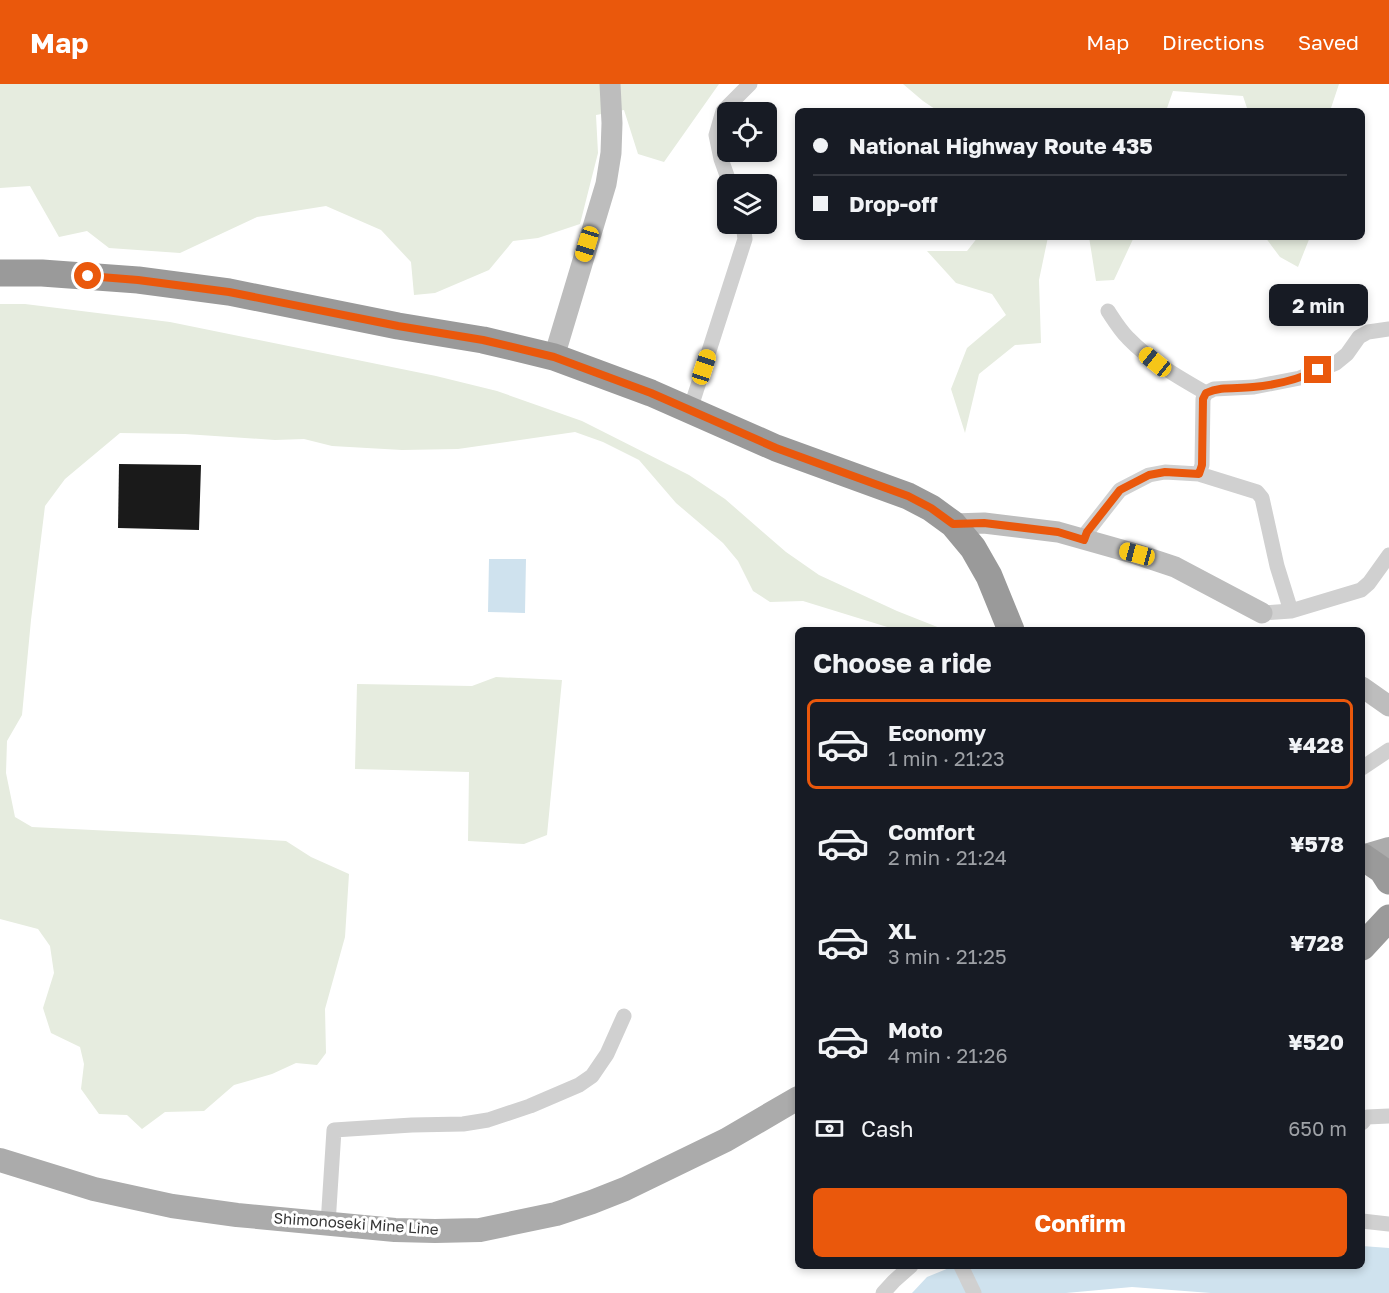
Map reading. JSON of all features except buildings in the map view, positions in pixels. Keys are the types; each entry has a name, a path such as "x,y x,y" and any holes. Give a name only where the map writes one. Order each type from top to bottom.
{"highway":[{"path":"0,273 42,273 138,280 229,292 398,326 483,340 554,357 640,389 776,448 908,496 931,508 953,524 973,548 989,576 1007,619"},
{"path":"1365,858 1382,870 1389,881"},
{"path":"1365,944 1389,918"}],"main road":[{"path":"1365,856 1389,849"},
{"name":"Shimonoseki Mine Line","path":"0,1160 94,1190 172,1206 237,1215 395,1230 480,1230 556,1214 625,1189 726,1140 795,1100"}],"street":[{"path":"554,357 606,184 611,143 612,95 610,84"},
{"path":"726,174 716,135 723,111 750,84"},
{"path":"690,410 745,239 744,234"},
{"path":"1108,310 1126,337 1144,353 1166,370 1206,393"},
{"path":"1199,474 1202,465 1203,399 1206,393 1214,389 1254,387 1300,378 1336,363 1347,354 1359,337 1368,332 1389,329"},
{"path":"1084,540 1087,532 1120,490 1149,475 1165,472 1199,474 1257,492 1262,498 1277,566 1291,611"},
{"path":"953,524 984,523 1058,532 1137,554 1175,567 1262,612 1291,611 1360,590 1369,583 1389,555"},
{"path":"1365,689 1389,706"},
{"path":"1365,766 1389,750"},
{"path":"328,1224 334,1130 462,1124 488,1120 530,1107 579,1085 592,1076 607,1054 624,1016"},
{"path":"1365,1119 1367,1117 1389,1116"},
{"path":"1365,1221 1389,1224"},
{"path":"883,1293 908,1269"},
{"path":"962,1269 974,1293"}],"shaded area":[{"path":"0,84 719,84 664,162 638,154 624,110 596,115 598,153 580,224 538,238 513,241 489,270 435,293 414,295 411,262 381,230 326,206 257,217 180,253 109,248 87,231 59,237 30,186 0,188"},
{"path":"903,84 1339,84 1331,108 1247,108 1243,96 1173,91 1167,108 934,108"},
{"path":"976,240 1047,240 1039,280 1041,343 1015,345 979,374 965,433 951,389 967,348 1006,315 992,294 956,283 927,251 967,251"},
{"path":"1089,240 1133,240 1114,280 1096,281"},
{"path":"1267,240 1309,240 1298,267 1280,257"},
{"path":"0,304 25,304 170,322 436,376 497,391 582,421 689,475 725,499 786,552 819,575 937,627 887,627 803,601 770,602 753,591 738,561 723,543 676,503 639,460 603,442 575,432 458,449 402,450 332,446 304,439 275,440 185,434 120,433 65,479 45,506 22,715 7,741 6,773 15,817 32,827 286,841 311,857 349,874 345,937 325,1009 326,1053 317,1065 296,1063 272,1074 234,1085 204,1111 165,1112 142,1129 127,1115 99,1114 81,1089 84,1064 80,1047 51,1033 43,1008 54,973 50,946 38,929 0,919"},
{"path":"496,677 562,680 547,835 524,844 468,841 469,772 355,769 357,684 472,686"}],"water":[{"path":"489,559 526,559 525,613 488,612"},
{"path":"1365,1246 1389,1248 1389,1293 1211,1293 1132,1287 1066,1293 912,1293 927,1277 947,1269 1365,1269"}],"route":[{"path":"88,276 229,292 398,326 483,340 554,357 651,393 776,448 908,496 931,508 953,524 984,523 1058,532 1084,540 1087,532 1120,490 1149,475 1165,472 1199,474 1202,465 1203,399 1206,393 1214,389 1283,383 1318,370"}]}
